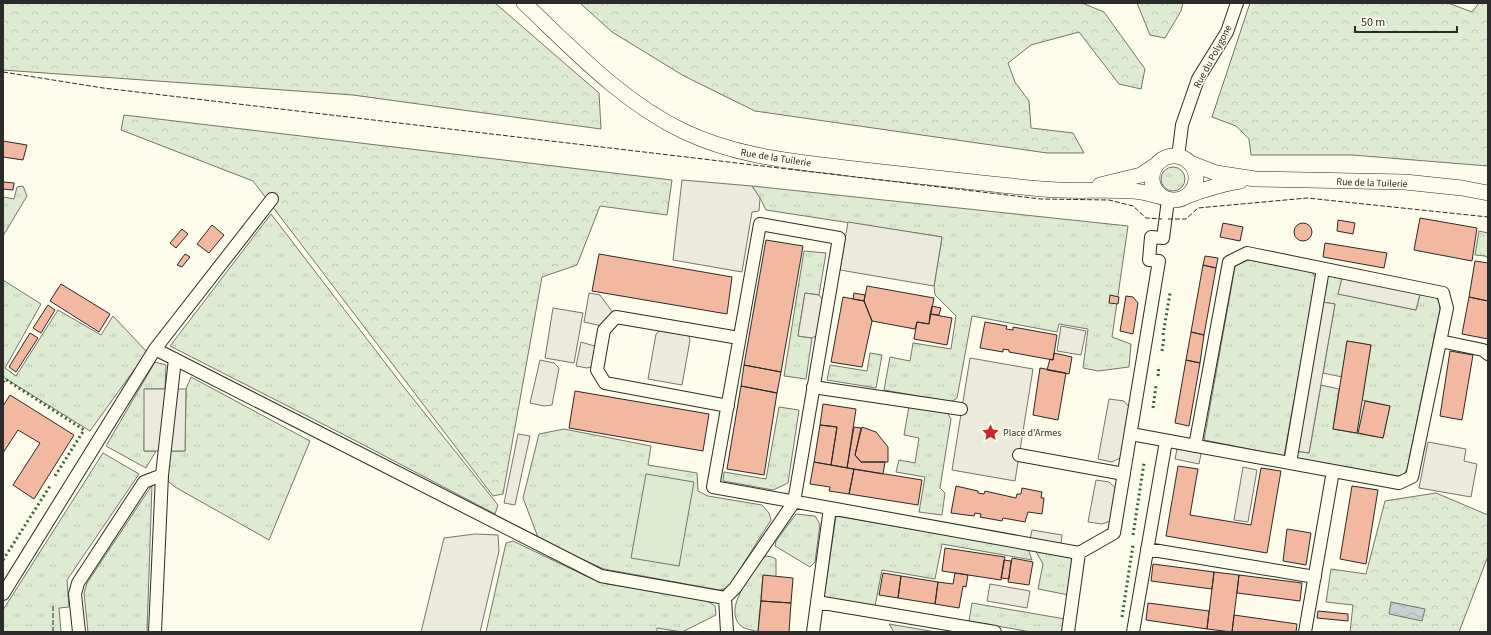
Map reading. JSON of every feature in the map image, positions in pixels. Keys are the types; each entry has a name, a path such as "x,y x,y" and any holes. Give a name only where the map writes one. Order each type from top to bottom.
{"street":[{"name":"Rue de la Tuilerie","path":"524,3 596,72 627,96 683,131 723,148 765,158 947,180 1047,190 1134,191 1165,199"},
{"name":"Rue du Polygone","path":"1177,156 1182,124 1195,85 1227,32 1237,3"},
{"path":"1177,156 1190,163 1196,177 1195,185 1187,196 1182,199 1165,199 1157,193 1152,181 1152,175 1156,165 1165,158 1177,156"},
{"name":"Rue de la Tuilerie","path":"1190,163 1216,173 1255,179 1405,182 1462,188 1488,193"},
{"name":"Rue de la Tuilerie","path":"1076,190 1141,175 1156,165"},
{"name":"Rue de la Tuilerie","path":"1187,196 1205,188 1225,183 1255,179"},
{"path":"3,594 155,349 272,199"},
{"path":"727,632 725,598 735,588 794,502 839,238 760,224 713,487 794,502 1079,553 1114,533 1159,261 1149,260 1152,237 1162,238 1165,199"},
{"path":"1131,434 1166,440 1195,446 1399,483 1412,477 1447,308 1443,293 1247,253 1229,262 1195,446"},
{"path":"1290,463 1323,269"},
{"path":"728,406 604,382 597,370 604,330 616,316 740,338"},
{"path":"1440,340 1483,350 1488,354"},
{"path":"155,349 601,576 725,598"},
{"path":"155,632 162,475 175,359"},
{"path":"813,387 961,409"},
{"path":"1133,632 1166,440"},
{"path":"1019,455 1124,474"},
{"path":"1305,632 1333,471"},
{"path":"79,632 75,594 78,582 144,482 162,475"},
{"path":"813,632 830,508"},
{"path":"1147,549 1314,577"},
{"path":"1068,632 1079,553"},
{"path":"817,602 995,632"}],"green space":[{"path":"3,3 495,3 599,93 601,129 353,95 3,70"},
{"path":"580,3 1082,3 1104,12 1145,69 1141,89 1119,84 1079,32 1031,45 1008,63 1015,82 1029,101 1031,128 1073,133 1084,153 1047,153 755,111 684,76 612,32"},
{"path":"1137,3 1183,3 1181,11 1165,38 1150,35"},
{"path":"1250,3 1448,3 1472,12 1479,3 1488,3 1488,166 1352,155 1251,155 1249,139 1236,126 1212,117"},
{"path":"124,115 672,180 667,215 600,206 577,265 542,277 503,494 493,496 253,181 121,130"},
{"path":"1173,167 1182,170 1185,179 1182,188 1173,191 1164,188 1161,179 1164,170"},
{"path":"23,186 27,196 3,236 3,197 14,199 17,187"},
{"path":"752,186 1128,226 1112,337 1131,344 1129,367 1098,371 1083,368 1088,329 1059,324 1057,332 972,316 957,398 951,402 884,390 890,357 910,361 913,343 951,349 956,316 935,295 934,286 942,237 766,210"},
{"path":"271,214 403,386 498,505 495,514 170,346"},
{"path":"1479,231 1488,233 1488,258 1485,256 1475,255"},
{"path":"804,251 826,253 819,295 805,293 798,336 812,338 806,379 784,376"},
{"path":"1249,260 1312,272 1316,278 1284,456 1204,440 1235,267 1240,262"},
{"path":"1327,275 1342,278 1339,294 1416,310 1420,294 1436,297 1439,302 1440,309 1407,469 1404,474 1398,476 1295,458 1296,451 1309,453 1321,385 1339,389 1333,429 1383,438 1390,406 1362,400 1371,345 1347,341 1342,377 1323,373 1335,304 1322,302"},
{"path":"3,280 41,304 5,368 16,376 58,310 101,335 113,316 147,352 90,431 3,377"},
{"path":"870,353 882,355 876,388 827,380 830,365 867,371"},
{"path":"155,362 166,365 165,389 145,389 144,451 156,451 146,468 106,446"},
{"path":"191,377 310,441 269,540 175,487 168,481 169,451 185,451 186,389"},
{"path":"909,406 947,412 951,419 940,488 945,493 942,515 919,512 925,477 896,472 899,460 915,463 919,438 904,435"},
{"path":"779,407 799,410 788,483 773,490 723,481 724,472 766,479"},
{"path":"564,429 651,446 648,465 697,473 698,491 708,496 762,505 769,513 771,520 728,588 719,590 604,569 539,540 523,498 539,434"},
{"path":"103,453 139,474 67,580 69,607 59,608 61,632 3,632 3,610"},
{"path":"646,474 694,482 679,566 631,558"},
{"path":"152,485 147,632 88,632 84,593 87,583"},
{"path":"1436,493 1488,515 1488,556 1459,632 1350,632 1353,605 1326,602 1331,569 1366,574 1385,501"},
{"path":"796,514 815,516 820,524 815,562 810,567 775,546 776,541"},
{"path":"836,516 1028,549 1032,560 942,544 935,579 882,570 875,606 824,597"},
{"path":"513,541 588,577 607,584 704,599 715,606 716,615 682,632 657,628 657,632 486,632 506,543"},
{"path":"1035,550 1074,557 1069,595 1038,589 1043,564"},
{"path":"766,556 776,559 776,577 763,576 758,632 742,627 736,619 735,610 737,601 746,582 762,559"},
{"path":"972,603 1065,619 1063,632 1031,632 969,621"},
{"path":"889,624 936,632 894,632"}],"shaded area":[{"path":"682,180 752,186 760,198 759,211 752,212 742,272 673,260"},
{"path":"848,222 942,237 934,286 840,270"},
{"path":"1342,278 1420,294 1416,310 1338,294"},
{"path":"589,293 600,295 616,317 606,327 584,322"},
{"path":"805,293 819,295 827,305 822,333 812,338 798,336"},
{"path":"1322,302 1335,304 1309,453 1296,451"},
{"path":"553,308 583,313 574,363 545,358"},
{"path":"667,325 687,329 690,340 682,385 648,379 656,334"},
{"path":"1061,326 1086,331 1081,355 1057,351"},
{"path":"581,342 601,348 598,365 587,368 576,366"},
{"name":"Place d'Armes","path":"970,358 1033,369 1015,481 952,470"},
{"path":"540,360 554,363 559,368 552,405 544,406 530,403"},
{"path":"144,389 186,389 185,451 144,451"},
{"path":"1109,399 1124,401 1134,413 1128,454 1112,462 1098,459"},
{"path":"518,434 530,436 515,505 504,503"},
{"path":"1428,442 1466,449 1464,461 1477,464 1471,497 1419,488"},
{"path":"1183,444 1200,447 1201,454 1199,464 1175,459 1177,449"},
{"path":"1243,467 1257,470 1248,522 1234,520"},
{"path":"1096,480 1109,482 1121,493 1116,519 1102,524 1088,522"},
{"path":"1032,530 1062,535 1061,544 1030,539"},
{"path":"475,534 498,535 499,551 480,632 421,632 444,538"},
{"path":"990,584 1030,591 1027,608 987,601"}],"water":[{"path":"1391,602 1425,609 1422,621 1389,614"}],"building":[{"path":"3,141 27,145 23,160 3,157"},
{"path":"3,182 14,183 13,190 3,189"},
{"path":"1420,218 1477,228 1472,261 1414,250"},
{"path":"1338,220 1355,223 1353,234 1337,231"},
{"path":"1223,223 1243,227 1240,241 1220,237"},
{"path":"1299,223 1307,223 1312,228 1310,239 1307,241 1299,241 1294,236 1294,228"},
{"path":"212,225 224,235 209,253 197,244"},
{"path":"182,229 188,234 176,248 170,243"},
{"path":"766,240 803,246 781,372 744,365"},
{"path":"1325,243 1387,253 1384,268 1323,257"},
{"path":"185,254 190,257 182,267 177,265"},
{"path":"599,254 732,277 727,314 592,291"},
{"path":"1205,256 1218,258 1216,268 1203,265"},
{"path":"1475,261 1488,263 1488,301 1469,297"},
{"path":"1203,265 1216,268 1204,335 1191,332"},
{"path":"61,284 110,314 99,332 50,301"},
{"path":"867,286 934,298 929,324 917,322 915,329 872,321 864,301"},
{"path":"854,293 865,295 864,301 853,299"},
{"path":"1110,295 1119,297 1118,304 1109,303"},
{"path":"1126,296 1133,297 1138,303 1133,334 1120,331"},
{"path":"843,297 864,301 872,321 862,367 831,362"},
{"path":"1469,297 1488,301 1488,339 1462,334"},
{"path":"48,305 55,310 41,333 33,328"},
{"path":"932,306 941,308 939,315 930,314"},
{"path":"930,314 952,318 947,345 914,339 917,322 929,324"},
{"path":"985,322 1007,326 1006,329 1013,330 1013,327 1057,335 1053,360 1009,352 1009,350 1003,349 1003,352 980,348"},
{"path":"1191,332 1204,335 1200,363 1186,360"},
{"path":"30,333 38,338 16,372 9,367"},
{"path":"1347,341 1371,345 1357,433 1333,429"},
{"path":"1450,351 1473,355 1462,420 1440,416"},
{"path":"1054,353 1072,357 1069,374 1047,370 1050,359 1053,360"},
{"path":"1186,360 1200,363 1189,426 1175,423"},
{"path":"744,365 781,372 777,393 741,386"},
{"path":"1040,368 1066,373 1058,420 1033,415"},
{"path":"741,386 777,393 764,475 727,469"},
{"path":"575,391 709,414 703,451 569,428"},
{"path":"10,395 74,435 34,499 13,485 40,443 18,430 3,453 3,406"},
{"path":"1365,401 1390,406 1383,438 1358,433"},
{"path":"823,404 856,409 847,468 831,465 837,427 820,425"},
{"path":"820,425 837,427 831,465 814,462"},
{"path":"854,427 861,428 855,455 861,462 885,462 883,474 847,468"},
{"path":"862,427 876,432 888,447 888,462 861,462 855,455"},
{"path":"814,462 854,469 849,494 829,491 830,487 810,484"},
{"path":"1178,466 1198,469 1190,515 1251,525 1261,468 1281,471 1267,553 1166,536"},
{"path":"854,469 922,480 918,505 849,494"},
{"path":"956,486 978,491 978,493 984,494 985,491 1016,498 1017,494 1021,494 1022,488 1042,492 1041,498 1044,498 1042,514 1028,512 1025,522 1003,518 1002,521 980,517 981,514 975,513 974,516 951,513"},
{"path":"1352,486 1378,490 1366,564 1340,559"},
{"path":"1287,529 1311,533 1306,565 1283,561"},
{"path":"945,548 1005,557 1001,580 942,571"},
{"path":"1012,558 1033,562 1029,585 1008,582"},
{"path":"1004,560 1011,561 1009,579 1001,578"},
{"path":"1153,564 1214,572 1212,589 1151,581"},
{"path":"1214,572 1239,575 1232,632 1207,629"},
{"path":"883,573 901,576 898,598 879,595"},
{"path":"955,573 968,575 966,587 963,586 959,608 935,604 938,582 953,584"},
{"path":"763,575 793,578 791,603 761,601"},
{"path":"1239,575 1302,583 1300,601 1237,593"},
{"path":"901,576 938,582 935,604 898,598"},
{"path":"761,601 791,603 789,632 758,632"},
{"path":"1148,603 1209,611 1207,629 1146,620"},
{"path":"1318,611 1348,614 1348,621 1317,618"},
{"path":"1234,615 1297,624 1296,632 1232,632"}],"hedge":[{"path":"1163,335 1170,293"},
{"path":"1162,351 1164,338"},
{"path":"1158,376 1159,366"},
{"path":"3,382 5,379 84,430 55,476"},
{"path":"1153,408 1156,386"},
{"path":"1133,535 1144,463"},
{"path":"3,560 50,486"},
{"path":"1122,617 1133,545"}],"fence":[{"path":"3,72 103,88 1041,199 1109,200 1133,206 1146,218 1162,219"},
{"path":"1168,219 1186,219 1198,208 1307,198 1488,217"},
{"path":"53,605 53,632"}],"place":[{"name":"Place d'Armes","path":"990,432"}]}
